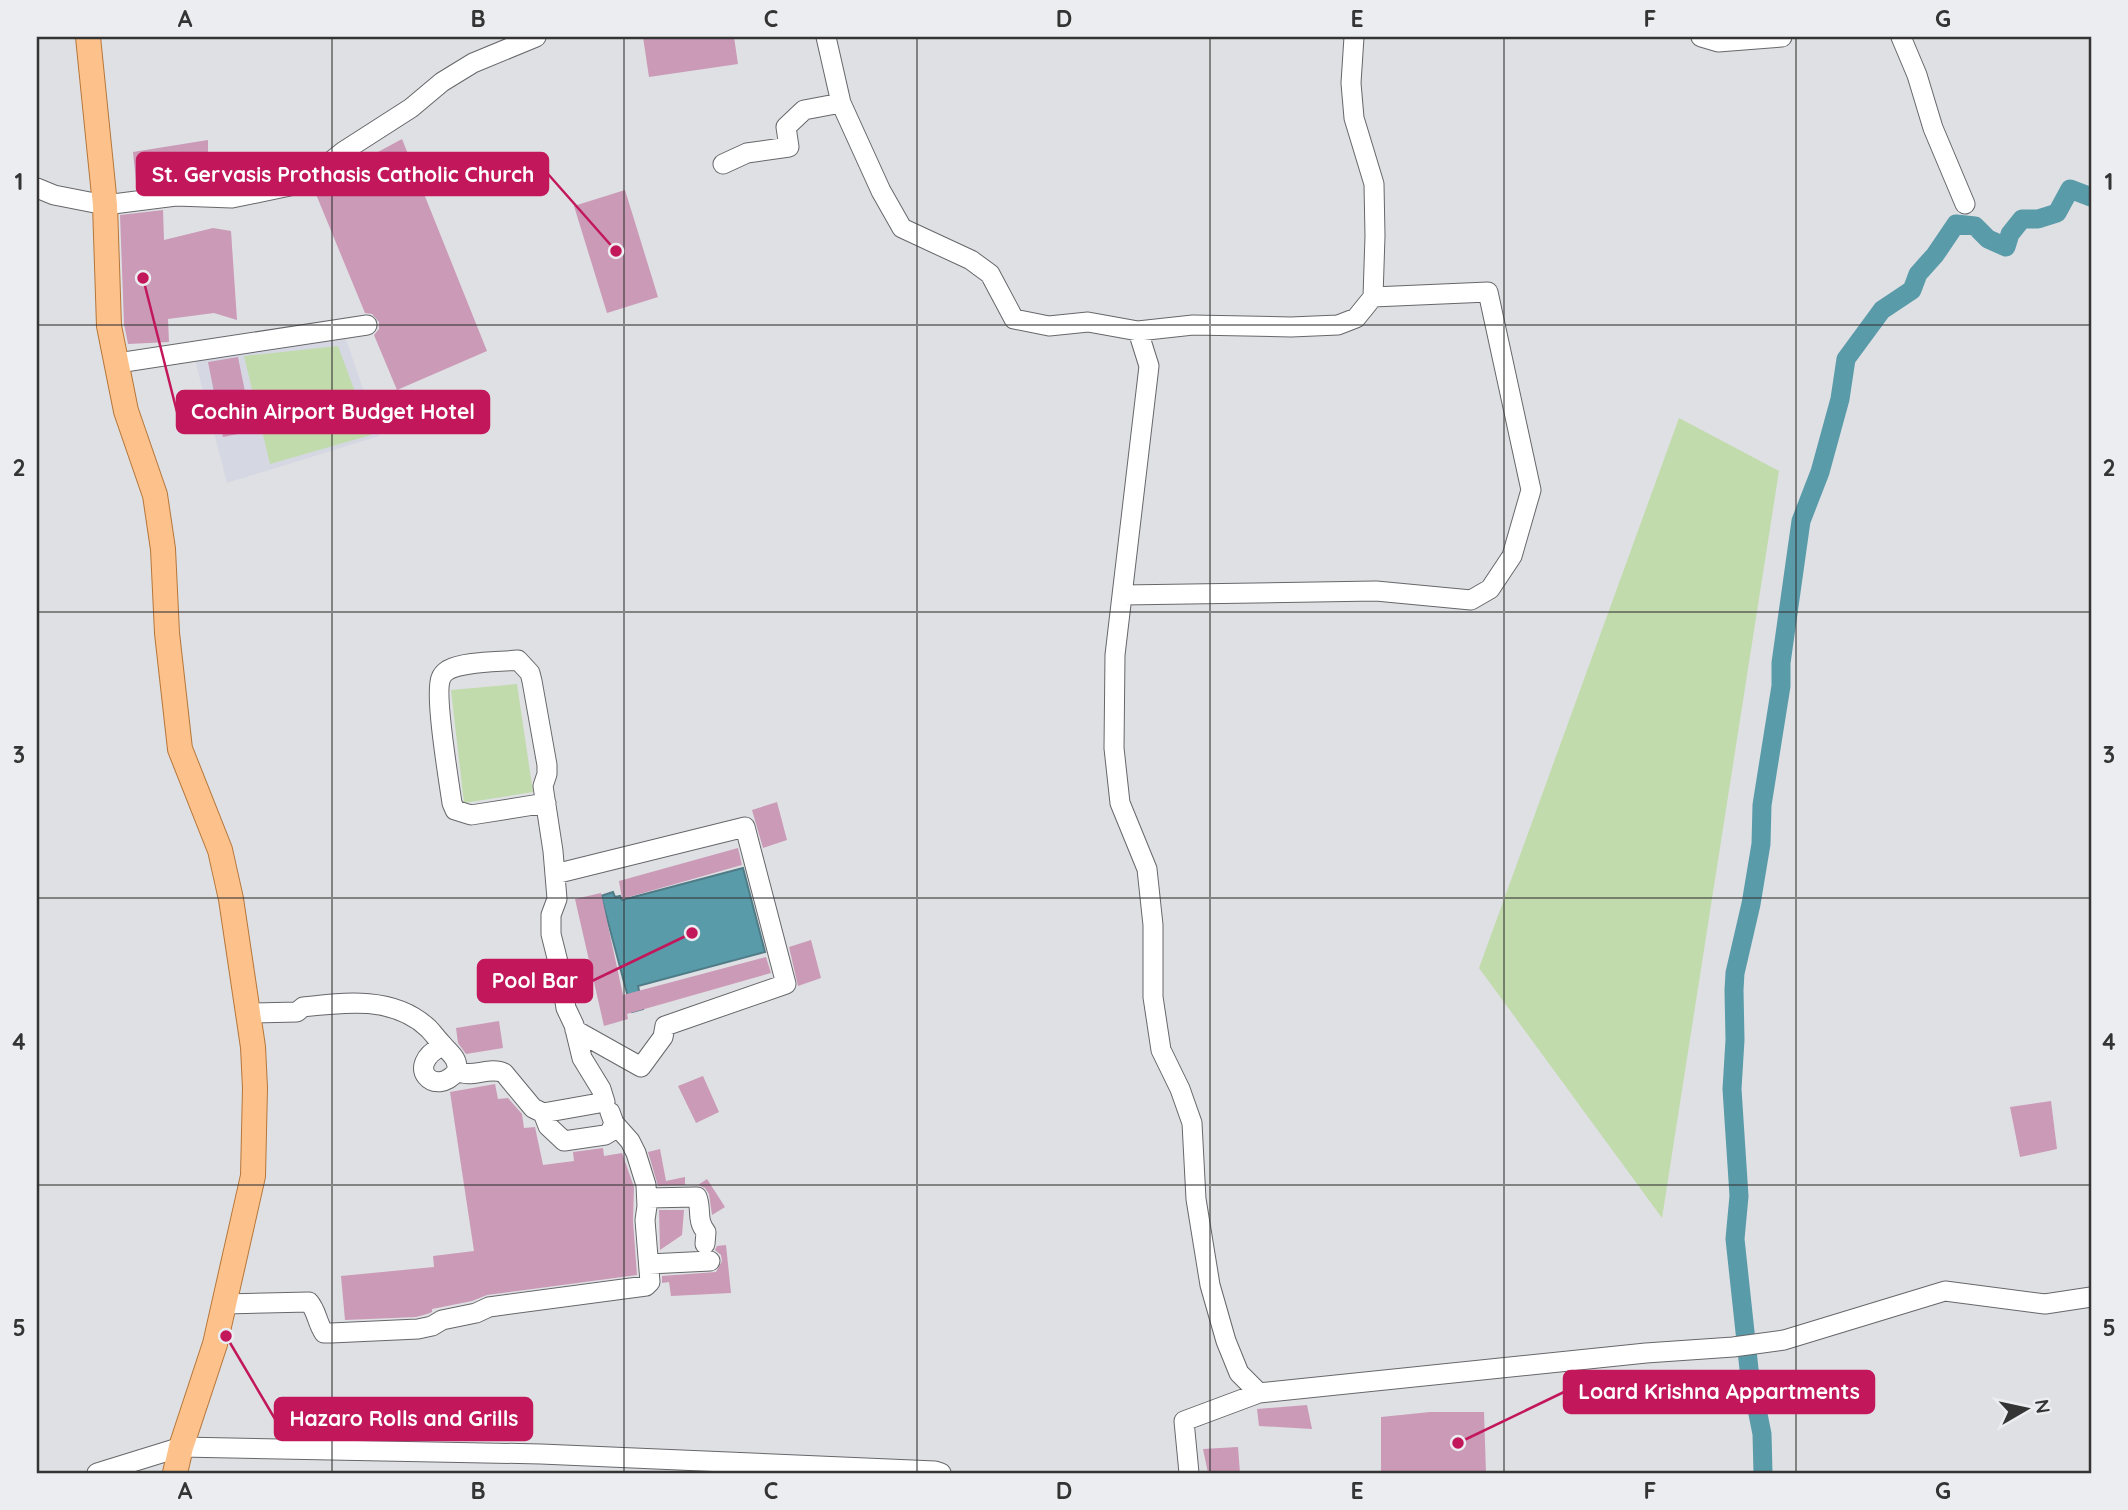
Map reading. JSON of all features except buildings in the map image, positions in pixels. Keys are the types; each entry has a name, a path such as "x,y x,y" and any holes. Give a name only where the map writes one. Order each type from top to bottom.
{"main road":[{"path":"88,37 106,205 109,326 126,411 155,495 163,549 167,633 180,749 220,850 231,899 248,1013 255,1088 253,1176 215,1344 175,1473"}],"street":[{"path":"37,188 54,195 106,205 176,195 232,198 290,186 303,176 324,167 474,62 536,37"},
{"path":"826,37 841,103 881,191 902,228 971,260 990,274 1014,319 1049,326 1088,322 1138,331 1193,324 1291,327 1338,325 1356,318 1373,297 1376,236 1374,184 1354,118 1350,83 1354,37"},
{"path":"1700,37 1718,43 1782,37"},
{"path":"1901,37 1917,75 1933,128 1965,204"},
{"path":"723,164 747,153 789,147 786,127 804,110 841,103"},
{"path":"1123,595 1376,591 1471,600 1490,589 1512,556 1531,490 1488,292 1373,297"},
{"path":"118,363 367,325"},
{"path":"1138,331 1149,366 1115,654 1114,748 1120,803 1147,869 1151,893 1153,997 1161,1050 1180,1088 1192,1123 1196,1199 1210,1285 1226,1341 1239,1373 1259,1393"},
{"path":"223,1304 309,1301 324,1333 418,1329 489,1307 646,1286 650,1282 645,1220 647,1198 643,1173 630,1141 614,1123 601,1089 582,1058 566,1008 561,970 550,926 557,899 555,874 546,803 543,786 547,765 532,681 518,660 470,665 447,671 441,676 439,685 452,803 456,810 471,815 546,803"},
{"path":"555,874 745,827 786,984 665,1026 663,1037 641,1067 575,1030"},
{"path":"248,1013 297,1012 303,1007 355,1002 375,1004 408,1015 426,1025 455,1058 457,1071"},
{"path":"442,1046 427,1056 424,1074 434,1082 443,1082 449,1080 457,1071"},
{"path":"457,1071 463,1074 498,1070 505,1073 533,1108 543,1113 606,1102"},
{"path":"543,1113 548,1126 564,1141 605,1135 610,1132 614,1123"},
{"path":"647,1198 697,1197 700,1206 699,1223 706,1232 707,1252 649,1264"},
{"path":"1189,1473 1184,1421 1259,1393 1632,1354 1733,1348 1772,1342 1945,1291 2045,1304 2091,1297"},
{"path":"97,1473 181,1447 541,1454 941,1473"}],"shaded area":[{"path":"345,336 379,436 227,483 194,356"}],"green space":[{"path":"338,346 371,435 270,464 244,356"},
{"path":"1679,418 1779,471 1662,1218 1479,968"},
{"path":"517,684 533,792 464,803 451,690"}],"water":[{"path":"743,868 765,952 638,986 643,1009 632,1012 601,896 613,892 615,897 620,896 622,900"}],"waterway":[{"path":"1763,1473 1762,1434 1749,1369 1735,1239 1739,1196 1732,1089 1734,990 1735,973 1761,844 1762,805 1781,686 1781,663 1801,521 1820,472 1840,399 1846,359 1882,310 1912,290 1918,274 1956,224 1975,226 1988,239 2006,247 2010,234 2022,219 2038,219 2057,213 2070,189 2091,197"}],"place":[{"name":"St. Gervasis Prothasis Catholic Church","path":"616,251"},
{"name":"Cochin Airport Budget Hotel","path":"143,278"},
{"name":"Pool Bar","path":"692,933"},
{"name":"Hazaro Rolls and Grills","path":"226,1336"},
{"name":"Loard Krishna Appartments","path":"1458,1443"}]}
